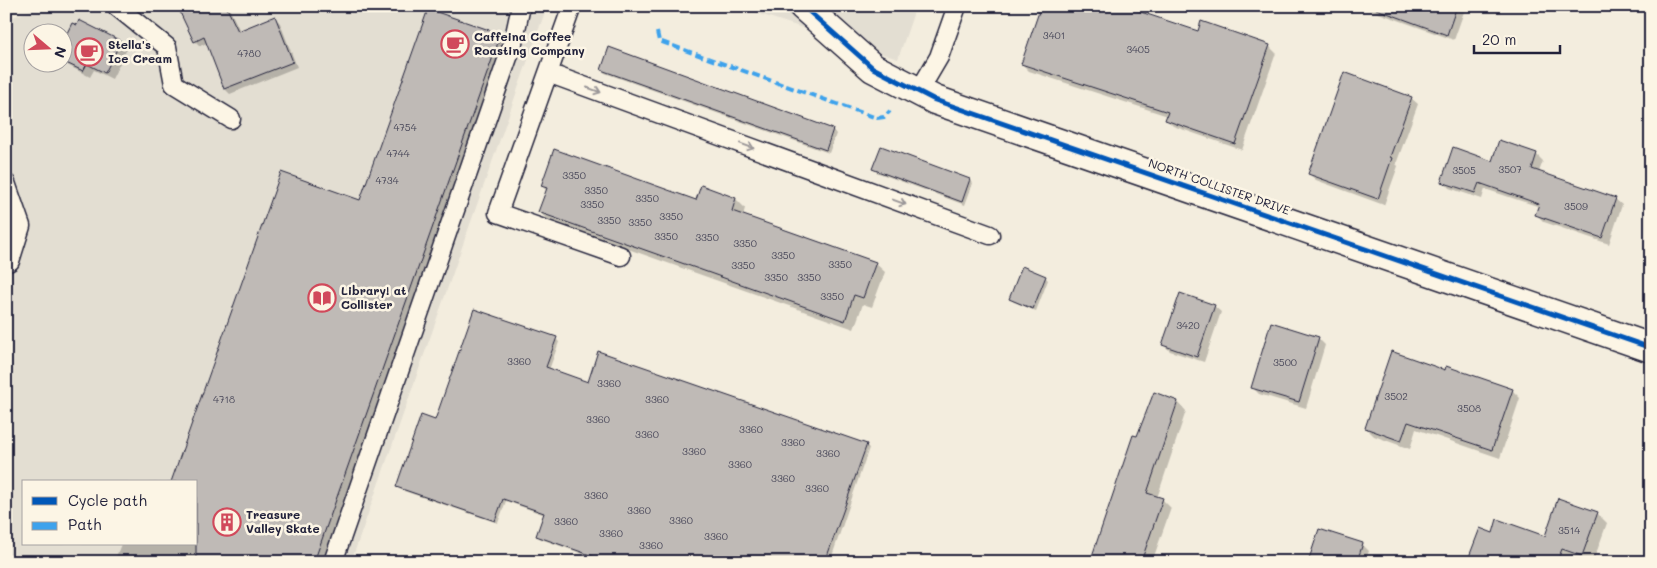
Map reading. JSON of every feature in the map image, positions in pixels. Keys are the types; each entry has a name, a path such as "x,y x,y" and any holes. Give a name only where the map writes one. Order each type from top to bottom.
{"street":[{"name":"NORTH COLLISTER DRIVE","path":"803,6 874,68 935,100 1651,348"}],"lane":[{"path":"116,6 167,47 174,84 231,119"},
{"path":"333,562 513,43 521,6"},
{"path":"572,6 498,214 621,256"},
{"path":"919,91 939,57 957,6"},
{"path":"548,73 990,235"},
{"path":"6,183 21,226 10,261 6,263"}],"shaded area":[{"path":"41,6 547,6 351,562 6,562 6,20"},
{"path":"735,6 916,6 898,59"}],"building":[{"path":"177,6 226,6 238,31 275,16 293,62 224,89 204,37 194,42"},
{"path":"1041,6 1123,6 1198,31 1201,21 1270,45 1235,144 1165,120 1168,112 1021,64"},
{"path":"1377,6 1457,6 1447,35 1376,9"},
{"path":"428,9 501,34 314,562 196,562 196,546 198,546 198,480 172,480 281,172 360,200"},
{"name":"Stella's Ice Cream","path":"79,20 121,41 105,73 87,64 83,71 72,66 72,23 77,25"},
{"path":"609,47 833,129 826,150 601,70"},
{"path":"1344,72 1412,97 1390,157 1392,158 1378,199 1308,174"},
{"path":"1499,140 1537,153 1532,169 1616,198 1602,238 1535,215 1539,204 1479,183 1475,193 1441,182 1453,147 1492,161"},
{"path":"881,146 970,179 962,202 872,169"},
{"path":"554,149 696,200 701,185 736,198 732,211 876,262 863,298 854,295 845,321 538,212 547,188 541,186"},
{"path":"1022,266 1046,276 1033,309 1009,299"},
{"path":"1180,293 1215,305 1197,357 1162,345"},
{"path":"474,309 557,337 546,367 588,382 598,351 867,444 825,562 610,562 536,536 544,513 503,499 495,521 396,487 421,415 435,420"},
{"path":"1271,322 1319,337 1299,402 1251,388"},
{"path":"1391,351 1445,370 1446,366 1513,389 1492,450 1408,422 1401,441 1365,428"},
{"path":"1154,392 1178,401 1147,493 1163,498 1141,562 1090,562 1133,435 1137,436"},
{"path":"1558,498 1598,512 1582,556 1562,549 1557,562 1467,562 1480,528 1493,533 1497,519 1545,536"},
{"path":"1319,529 1363,543 1357,562 1308,562"}],"marked path":[{"path":"657,32 659,41 877,118 884,117 890,111"}],"cycle path":[{"path":"803,6 873,68 935,100 1651,348"}],"place":[{"name":"Caffeina Coffee Roasting Company","path":"455,44"},
{"name":"Stella's Ice Cream","path":"89,52"},
{"name":"Library! at Collister","path":"322,298"},
{"name":"Treasure Valley Skate","path":"227,522"}]}
